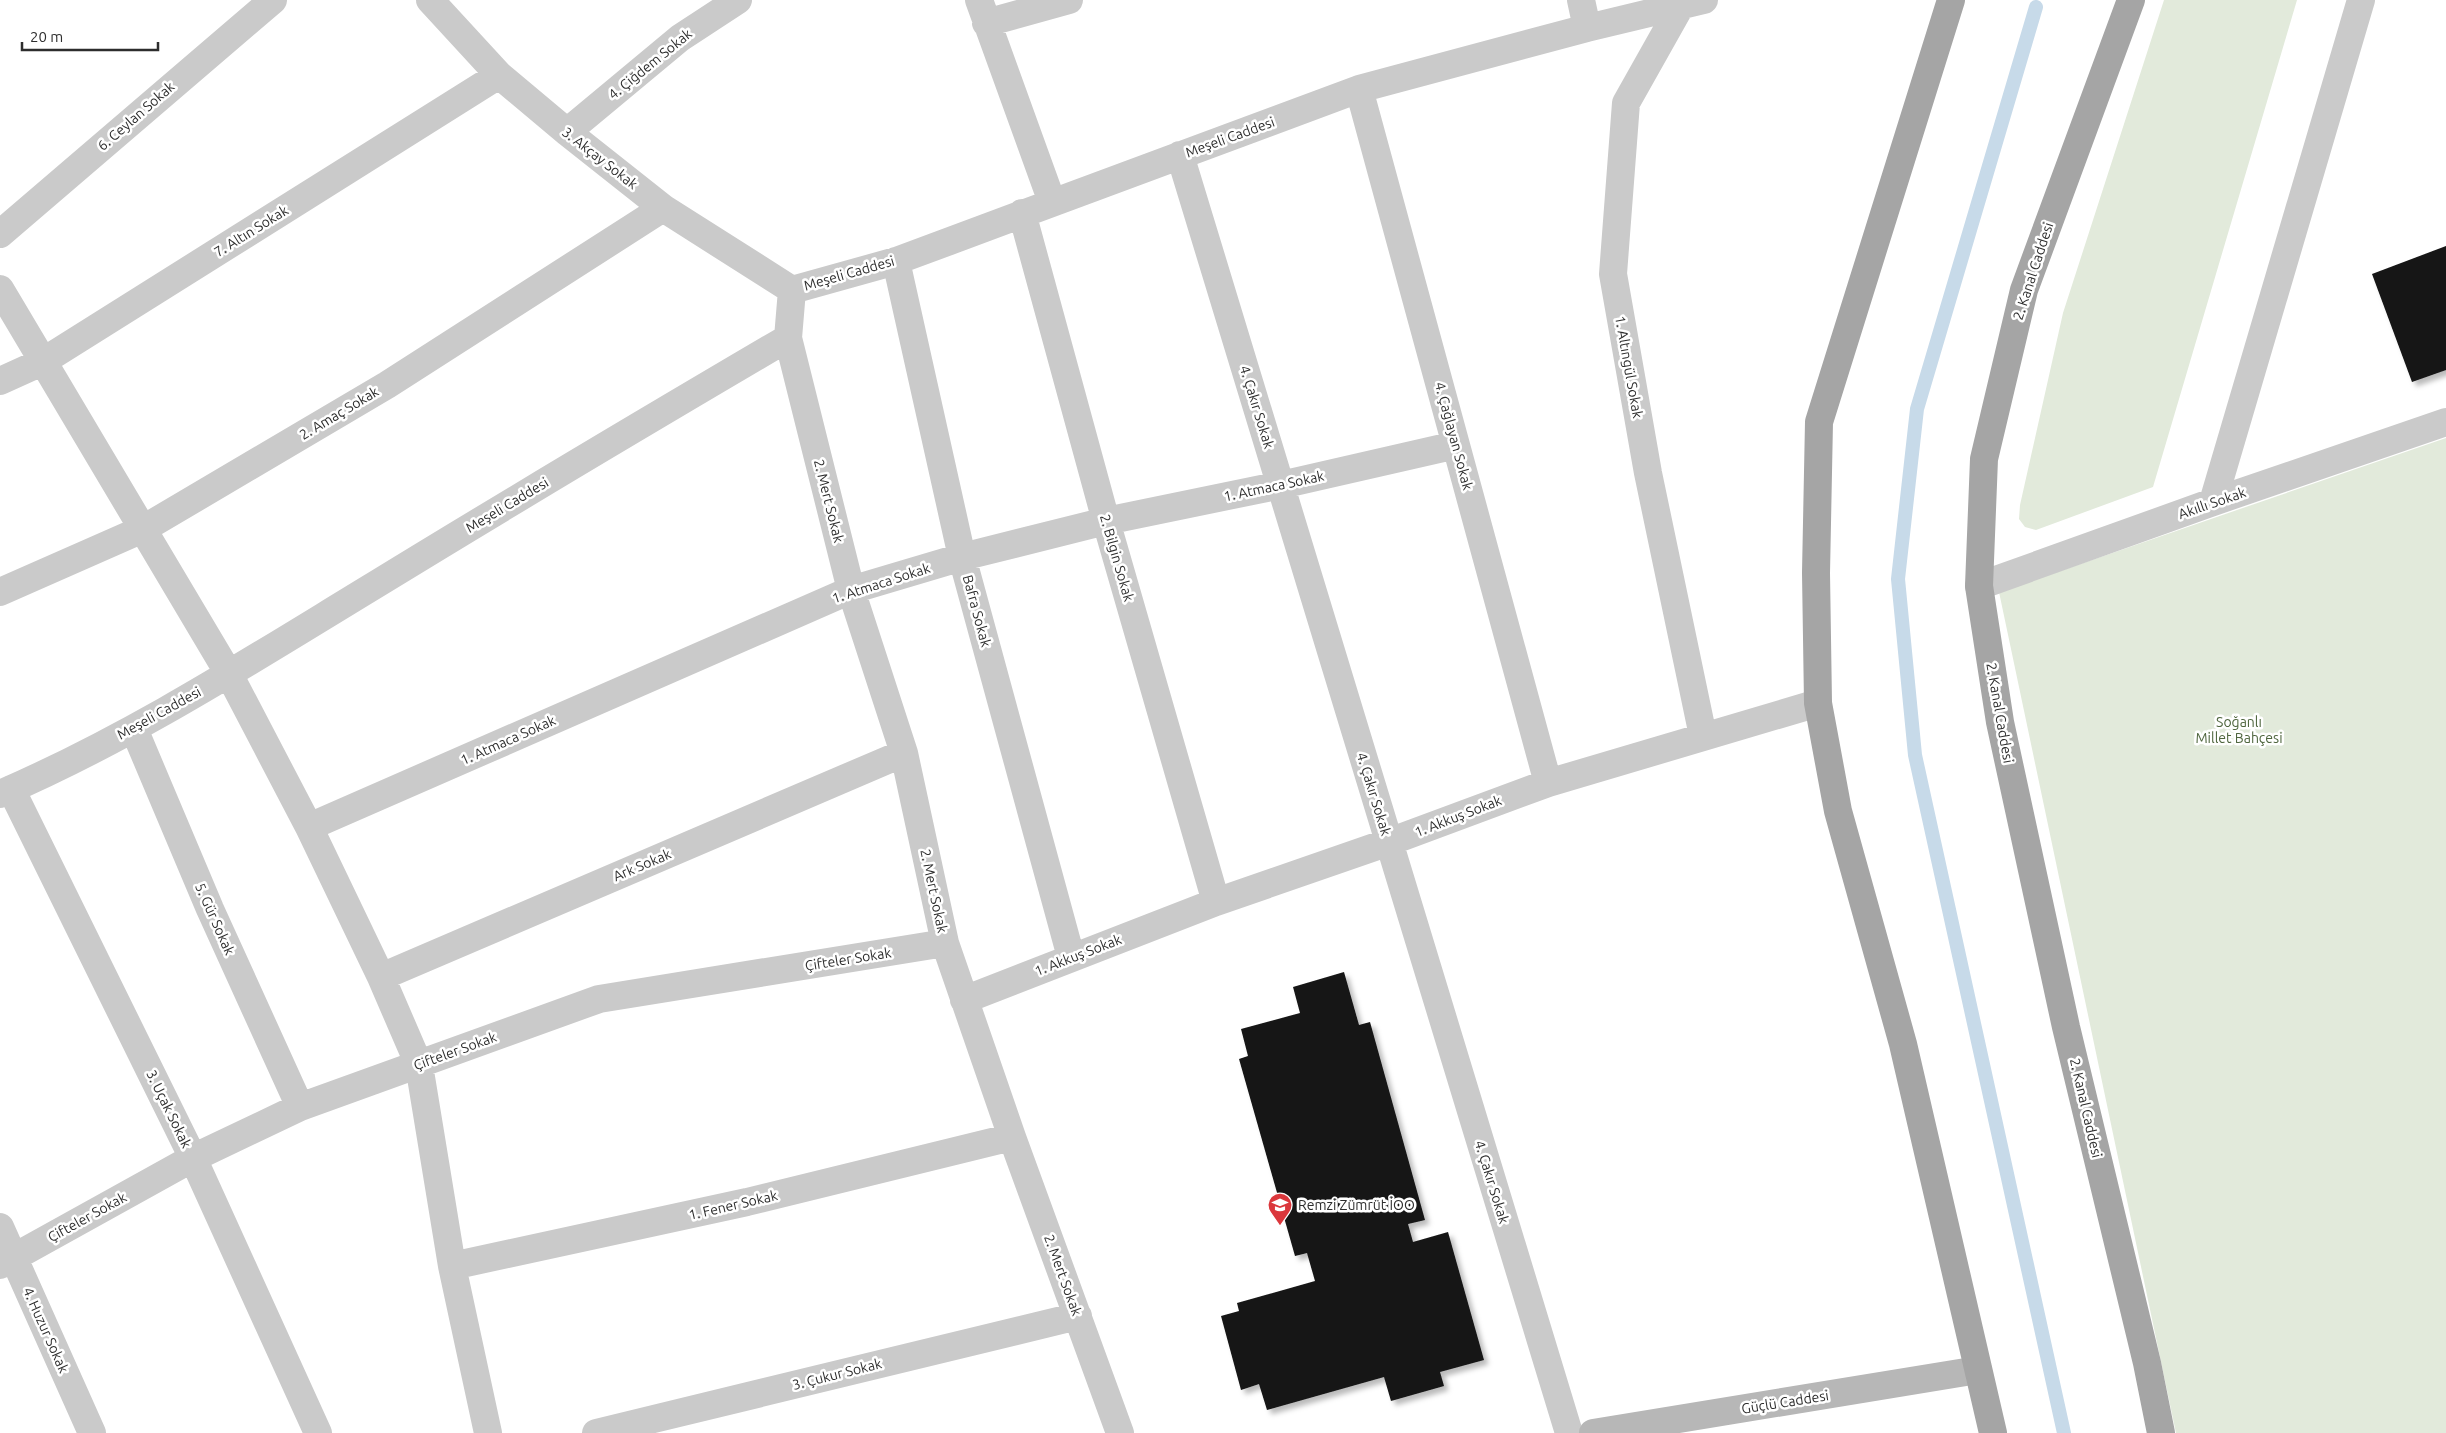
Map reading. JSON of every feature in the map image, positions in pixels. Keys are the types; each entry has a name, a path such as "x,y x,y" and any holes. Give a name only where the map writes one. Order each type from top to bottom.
{"main road":[{"path":"1951,0 1819,422 1816,573 1818,703 1838,811 1903,1044 1993,1433"},
{"name":"2. Kanal Caddesi","path":"2131,0 2024,290 1984,459 1979,586 2000,722 2066,1027 2162,1433"},
{"name":"Güçlü Caddesi","path":"1593,1433 1978,1370"}],"street":[{"name":"6. Ceylan Sokak","path":"0,234 273,0"},
{"name":"3. Akçay Sokak","path":"430,0 499,75 566,132 663,208 792,290"},
{"name":"4. Çiğdem Sokak","path":"566,132 680,38 738,0"},
{"path":"1052,202 983,12 1069,0"},
{"path":"1581,0 1587,28"},
{"path":"2213,502 2361,0"},
{"name":"Meşeli Caddesi","path":"5,792 134,729 229,674 540,484 788,338 792,290 896,261 1360,89 1587,28 1692,3"},
{"name":"1. Altıngül Sokak","path":"1692,3 1626,103 1613,274 1648,473 1703,736"},
{"name":"7. Altın Sokak","path":"0,381 42,362 499,75"},
{"name":"4. Çağlayan Sokak","path":"1360,89 1548,783"},
{"name":"4. Çakır Sokak","path":"1180,155 1569,1433"},
{"name":"2. Amaç Sokak","path":"0,592 142,529 387,384 663,208"},
{"name":"2. Bilgin Sokak","path":"1022,213 1106,521 1216,902"},
{"name":"Bafra Sokak","path":"896,261 962,556 1072,957"},
{"path":"0,289 229,674 309,827 381,977 419,1065 452,1266 488,1433"},
{"name":"2. Mert Sokak","path":"788,338 851,590 904,753 945,943 1012,1137 1120,1433"},
{"name":"Akıllı Sokak","path":"1979,586 2213,502 2446,422"},
{"name":"1. Atmaca Sokak","path":"309,827 851,590 962,556 1106,521 1281,486 1456,445"},
{"name":"1. Akkuş Sokak","path":"964,1000 1216,902 1389,842 1548,783 1818,703"},
{"name":"5. Gür Sokak","path":"134,729 210,910 300,1107"},
{"name":"Ark Sokak","path":"381,977 904,753"},
{"name":"3. Uçak Sokak","path":"5,792 194,1158 318,1433"},
{"name":"Çifteler Sokak","path":"7,1262 194,1158 300,1107 599,999 945,943"},
{"name":"1. Fener Sokak","path":"452,1266 747,1202 1012,1137"},
{"name":"4. Huzur Sokak","path":"0,1227 7,1262 92,1433"},
{"name":"3. Çukur Sokak","path":"596,1433 1078,1316"}],"green space":[{"path":"2164,0 2297,0 2153,487 2036,530 2025,527 2019,519 2020,505 2063,313"},
{"name":"Soğanlı Millet Bahçesi","path":"2446,438 2446,1433 2176,1433 1999,592"}],"building":[{"path":"2446,246 2446,370 2412,382 2372,274"},
{"path":"1344,972 1359,1025 1370,1022 1425,1220 1408,1224 1413,1242 1448,1232 1484,1360 1440,1372 1444,1386 1391,1401 1384,1377 1267,1410 1259,1384 1241,1390 1221,1316 1239,1311 1237,1303 1315,1281 1307,1253 1295,1256 1239,1059 1248,1056 1241,1029 1300,1013 1293,987"}],"waterway":[{"path":"2036,7 1917,409 1898,579 1915,755 2064,1433"}],"place":[{"name":"Remzi Zümrüt İOO","path":"1280,1226"}]}
